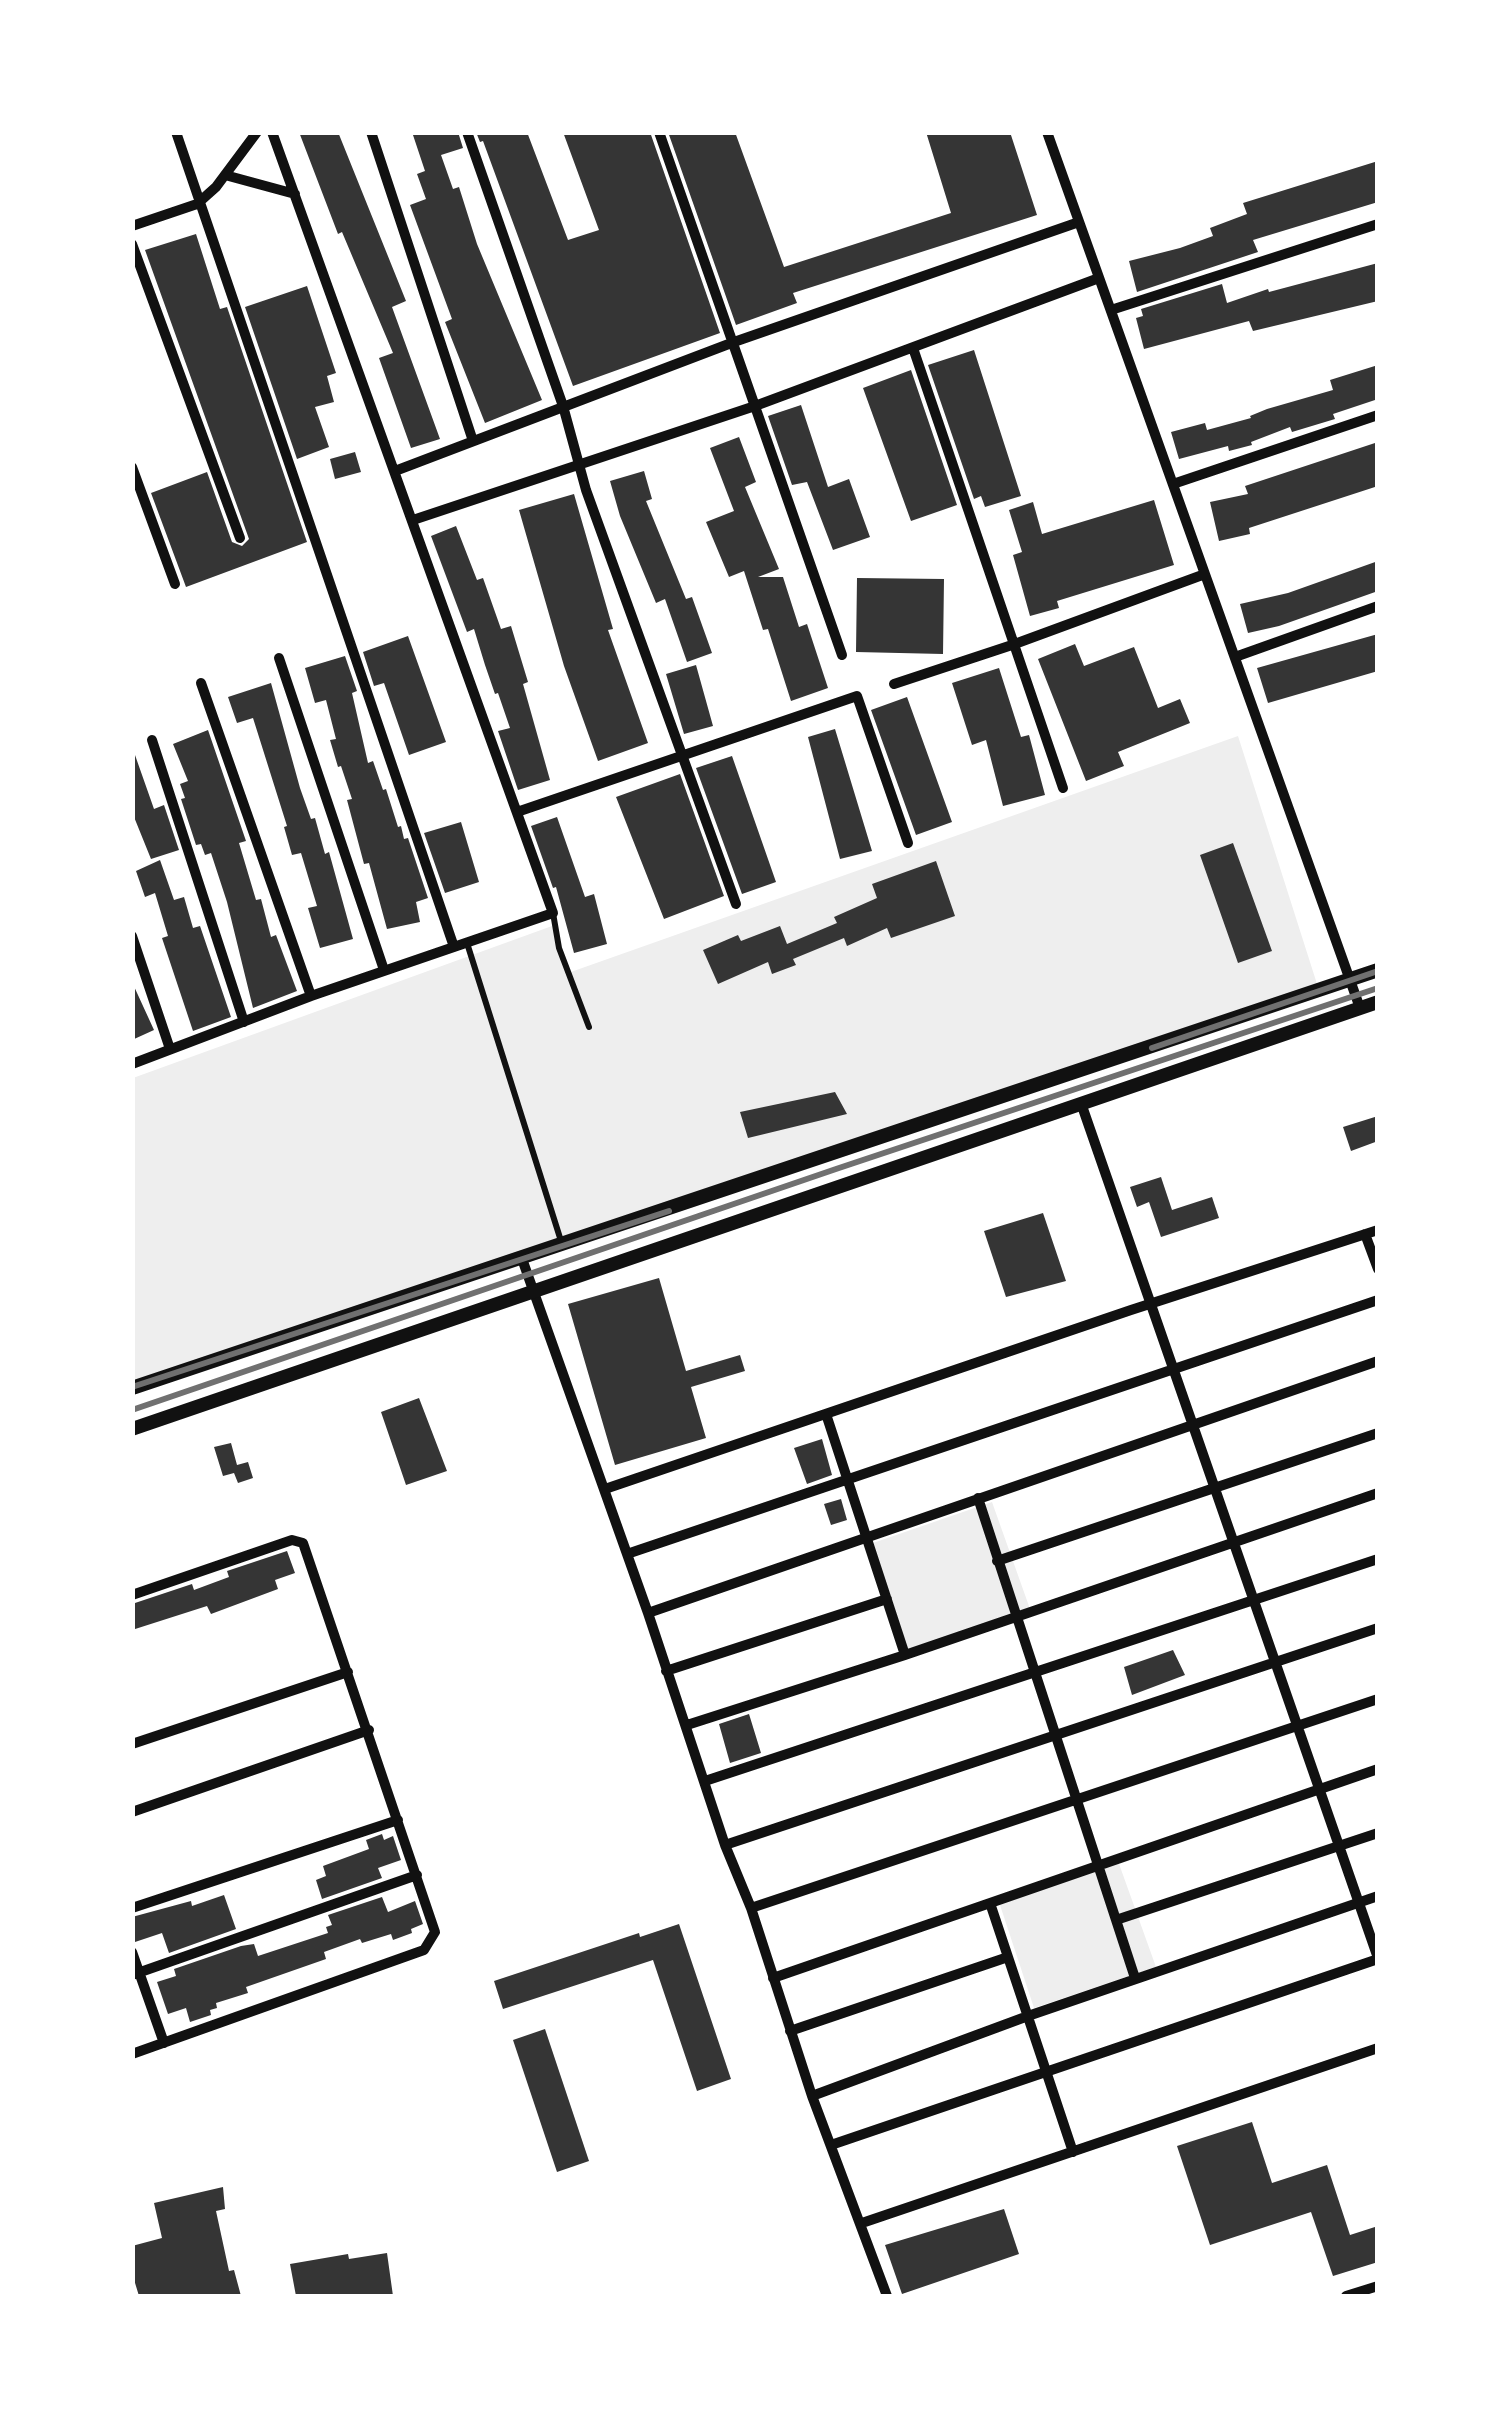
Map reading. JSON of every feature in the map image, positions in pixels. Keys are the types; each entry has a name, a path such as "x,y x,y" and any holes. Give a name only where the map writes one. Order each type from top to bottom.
{"street":[{"path":"176,132 197,204 454,947"},
{"path":"132,226 197,204 257,132"},
{"path":"132,1064 310,996 553,913 272,132"},
{"path":"372,132 473,441"},
{"path":"467,132 564,406 579,464 736,904"},
{"path":"659,132 842,654"},
{"path":"1047,132 1360,1008"},
{"path":"225,174 294,194"},
{"path":"396,471 734,342 1079,222"},
{"path":"1110,310 1378,224"},
{"path":"132,244 240,538"},
{"path":"413,520 755,406 1099,278"},
{"path":"913,348 1063,788"},
{"path":"1173,484 1378,415"},
{"path":"132,467 175,584"},
{"path":"894,684 1205,574"},
{"path":"1235,657 1378,606"},
{"path":"279,658 384,970"},
{"path":"201,683 310,996"},
{"path":"518,812 856,696 908,844"},
{"path":"152,740 244,1022"},
{"path":"132,936 170,1049"},
{"path":"132,1388 1378,970"},
{"path":"132,1429 1378,1002"},
{"path":"831,2145 1378,1959 1082,1106"},
{"path":"605,1489 1378,1230"},
{"path":"1365,1234 1378,1269"},
{"path":"521,1256 536,1289 725,1845 751,1908 812,2096 862,2222 886,2296"},
{"path":"627,1554 1378,1300"},
{"path":"648,1613 1378,1361"},
{"path":"826,1414 905,1655"},
{"path":"998,1561 1378,1433"},
{"path":"687,1725 905,1655 1378,1493"},
{"path":"978,1498 1136,1978"},
{"path":"132,1595 292,1540 306,1547 436,1932 424,1950 132,2054"},
{"path":"705,1781 1378,1558"},
{"path":"666,1671 887,1598"},
{"path":"725,1845 1378,1628"},
{"path":"132,1744 348,1672"},
{"path":"751,1908 1378,1698"},
{"path":"132,1812 369,1730"},
{"path":"773,1978 1378,1769"},
{"path":"132,1908 398,1820"},
{"path":"1116,1920 1378,1833"},
{"path":"136,1974 416,1876"},
{"path":"812,2096 1028,2016 1378,1896"},
{"path":"990,1902 1073,2152"},
{"path":"132,1952 136,1974 164,2043"},
{"path":"790,2031 1008,1957"},
{"path":"862,2222 1378,2048"},
{"path":"1346,2296 1378,2286"}],"lane":[{"path":"553,913 559,948 589,1027"},
{"path":"467,942 561,1242"}],"shaded area":[{"path":"1238,736 1317,984 133,1383 133,1078 552,926 568,973"},
{"path":"992,1502 1030,1609 908,1649 873,1543"},
{"path":"1118,1861 1156,1967 1034,2008 999,1902"}],"building":[{"path":"299,132 338,132 406,301 392,307 440,439 411,448 379,358 393,353 342,232 338,234"},
{"path":"412,132 458,132 463,148 441,155 453,189 459,187 477,244 542,400 485,423 445,322 452,319 410,205 426,199 417,174 425,171"},
{"path":"476,132 527,132 568,240 599,230 563,132 650,132 720,333 573,386 483,141"},
{"path":"668,132 735,132 784,267 951,213 926,132 1010,132 1037,215 793,293 797,303 736,325"},
{"path":"1378,161 1378,202 1253,240 1258,252 1137,292 1129,261 1213,236 1210,228 1247,214 1243,203"},
{"path":"196,234 220,309 227,307 307,542 186,587 151,493 207,472 232,542 242,546 249,539 145,250"},
{"path":"1378,263 1378,301 1253,331 1249,321 1144,349 1136,318 1143,316 1141,309 1222,284 1227,303 1268,289 1269,292"},
{"path":"307,286 336,373 327,376 334,402 315,407 329,447 297,459 245,307"},
{"path":"974,350 1021,496 985,507 981,496 974,499 928,365"},
{"path":"1378,365 1378,399 1333,414 1335,419 1292,432 1290,427 1251,442 1252,445 1229,451 1228,446 1179,459 1171,432 1205,423 1207,430 1251,418 1267,409 1333,390 1330,380"},
{"path":"911,370 957,505 911,521 863,388"},
{"path":"801,405 828,487 849,479 870,537 833,550 807,482 792,485 768,416"},
{"path":"739,437 756,482 745,487 779,569 758,577 783,577 799,627 807,624 828,688 791,701 744,571 729,577 706,522 734,511 710,448"},
{"path":"1378,442 1378,486 1249,528 1250,534 1219,541 1210,502 1248,494 1245,486"},
{"path":"355,452 361,472 335,479 330,459"},
{"path":"644,471 652,499 646,501 686,599 692,597 712,653 687,662 665,599 656,603 610,481"},
{"path":"574,494 613,629 608,630 648,743 598,761 564,666 519,510"},
{"path":"1154,500 1174,565 1057,601 1059,608 1030,616 1013,555 1022,552 1009,510 1033,502 1042,534"},
{"path":"456,526 477,580 483,578 501,629 511,626 528,682 523,684 550,780 518,790 498,731 510,728 474,629 467,632 431,536"},
{"path":"1378,561 1378,591 1248,633 1240,604 1288,593"},
{"path":"857,578 944,579 943,654 856,652"},
{"path":"1378,634 1378,671 1268,703 1257,668"},
{"path":"408,636 446,742 409,755 384,683 374,686 363,652"},
{"path":"1075,644 1084,666 1134,647 1158,708 1180,699 1190,723 1118,752 1124,766 1086,781 1038,659"},
{"path":"345,656 357,691 352,693 368,763 373,761 398,827 401,826 404,839 408,838 428,898 416,902 420,922 387,929 369,863 364,864 347,800 352,799 330,740 336,739 326,700 315,703 305,668"},
{"path":"696,665 713,726 684,734 666,674"},
{"path":"999,668 1021,737 1029,735 1045,795 1003,806 986,740 972,745 952,683"},
{"path":"271,683 300,788 311,819 315,818 325,854 329,852 353,939 320,948 308,908 317,906 301,853 292,855 284,827 287,826 253,718 237,723 228,697"},
{"path":"907,697 952,822 916,835 871,710"},
{"path":"835,729 872,851 840,859 808,737"},
{"path":"208,730 246,841 239,843 256,900 261,899 271,937 276,935 297,991 253,1008 211,853 205,855 201,844 196,845 181,799 185,798 180,784 188,781 173,744"},
{"path":"135,755 154,809 164,805 179,850 151,859 132,812"},
{"path":"732,756 776,882 742,894 696,768"},
{"path":"680,774 724,896 664,919 616,797"},
{"path":"557,817 585,897 594,894 607,944 574,953 556,887 553,888 531,826"},
{"path":"461,822 479,882 445,893 424,833"},
{"path":"1233,843 1272,951 1238,963 1200,855"},
{"path":"160,860 174,900 184,897 193,928 200,926 231,1017 193,1031 162,938 168,936 155,893 145,897 136,871"},
{"path":"936,861 955,916 891,938 887,928 847,946 844,938 793,959 796,965 772,974 768,962 718,984 703,950 738,935 741,941 780,926 787,944 837,923 834,917 877,898 872,884"},
{"path":"132,982 154,1030 132,1040"},
{"path":"835,1092 847,1114 748,1138 740,1112"},
{"path":"1378,1116 1378,1141 1351,1151 1343,1127"},
{"path":"1161,1177 1172,1210 1212,1197 1219,1218 1161,1237 1149,1202 1137,1207 1130,1187"},
{"path":"1043,1213 1066,1281 1006,1297 984,1231"},
{"path":"659,1278 686,1371 740,1355 745,1371 691,1387 706,1438 615,1465 568,1304"},
{"path":"419,1398 447,1471 406,1485 381,1412"},
{"path":"822,1439 832,1475 807,1484 794,1448"},
{"path":"231,1443 237,1465 248,1462 253,1478 238,1483 234,1473 223,1476 214,1447"},
{"path":"841,1499 847,1520 831,1525 824,1504"},
{"path":"287,1551 295,1573 275,1580 278,1589 211,1614 207,1606 132,1630 132,1604 192,1584 194,1590 229,1577 227,1571"},
{"path":"1173,1650 1185,1675 1132,1695 1124,1667"},
{"path":"749,1714 761,1753 730,1763 719,1724"},
{"path":"382,1834 384,1840 393,1836 401,1860 378,1868 382,1878 322,1899 316,1880 326,1876 323,1866 369,1849 366,1840"},
{"path":"224,1895 236,1929 169,1953 162,1933 132,1943 132,1917 191,1901 192,1906"},
{"path":"382,1897 388,1912 415,1901 423,1924 393,1940 391,1934 362,1943 360,1939 324,1952 326,1959 246,1987 248,1993 216,2003 211,2015 190,2022 186,2008 168,2014 157,1982 176,1976 174,1969 241,1946 254,1944 258,1956 328,1933 326,1927 332,1925 328,1915"},
{"path":"679,1924 731,2079 697,2091 653,1960 503,2009 494,1981 639,1933 640,1937"},
{"path":"545,2029 589,2161 557,2172 513,2040"},
{"path":"1252,2122 1272,2183 1327,2165 1350,2235 1378,2226 1378,2262 1333,2276 1311,2212 1210,2245 1177,2146"},
{"path":"223,2187 225,2209 216,2211 229,2271 234,2270 241,2296 139,2296 132,2273 132,2246 162,2238 154,2203"},
{"path":"1004,2209 1019,2254 902,2294 885,2245"},
{"path":"387,2253 393,2296 296,2296 290,2264 348,2254 349,2259"}],"railway":[{"path":"1152,1048 1378,971"},
{"path":"132,1410 1378,988"},
{"path":"132,1387 669,1211"}]}
